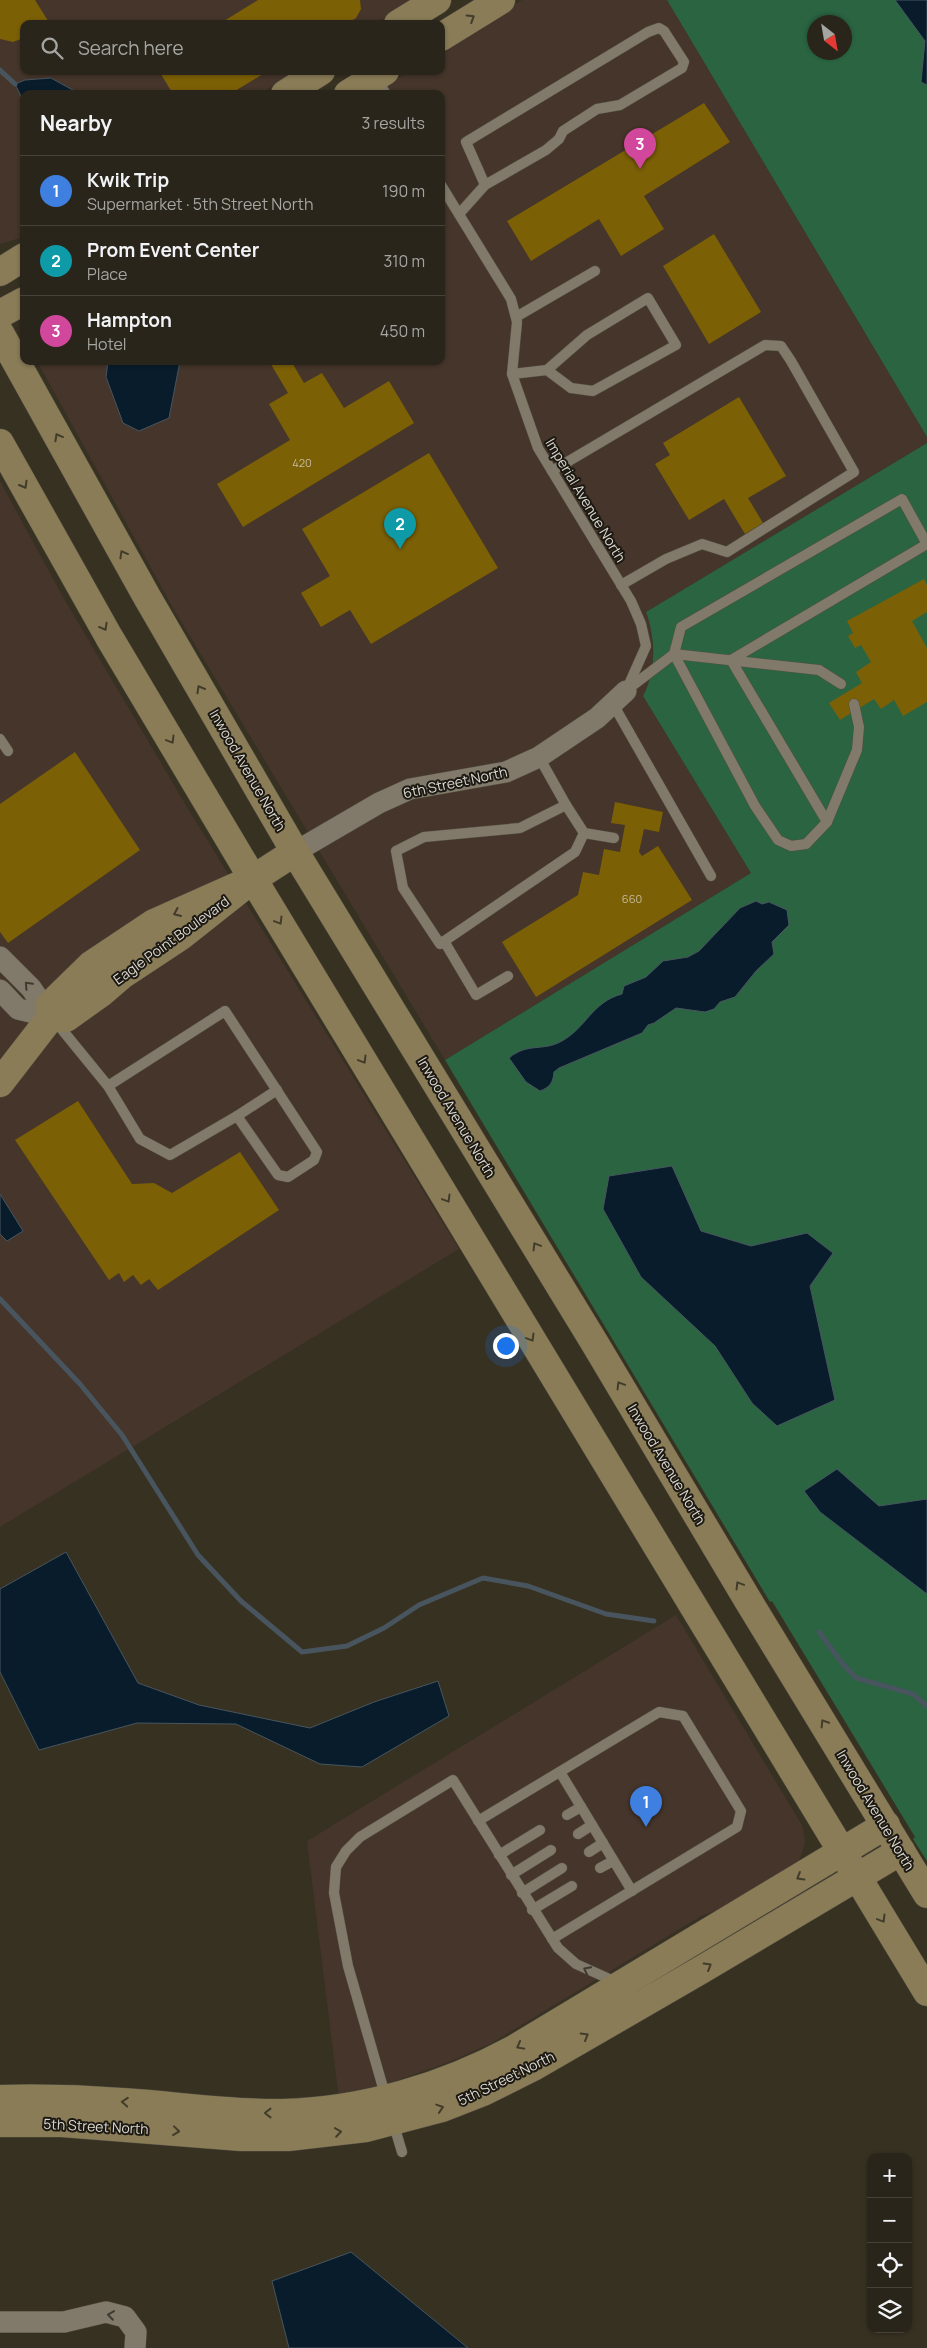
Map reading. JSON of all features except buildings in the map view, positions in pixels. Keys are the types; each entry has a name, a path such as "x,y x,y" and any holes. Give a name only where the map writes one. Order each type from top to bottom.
{"main road":[{"path":"404,20 436,0"},
{"path":"445,35 501,0"},
{"path":"291,90 315,75"},
{"path":"356,90 380,78"},
{"path":"0,272 20,260"},
{"path":"0,314 20,303"},
{"name":"Inwood Avenue North","path":"0,333 147,597 295,852 589,1333 749,1602 927,1894"},
{"path":"0,443 109,637 253,879 927,1992"},
{"name":"6th Street North","path":"253,879 295,852"},
{"name":"Eagle Point Boulevard","path":"51,1017 66,1018 122,975 181,936 253,879"},
{"path":"0,1083 51,1017"},
{"name":"5th Street North","path":"0,2123 62,2122 265,2137 336,2132 390,2110 451,2078 498,2058 886,1825"},
{"name":"5th Street North","path":"0,2099 112,2101 257,2113 326,2109 390,2110 460,2101 508,2080 680,1983 901,1851"}],"street":[{"name":"6th Street North","path":"295,852 379,803 410,789 506,772 539,757 597,718 619,697"},
{"path":"0,957 31,988 51,1017"},
{"path":"0,990 18,1009 51,1017"},
{"path":"0,2322 64,2322 106,2312 125,2317 136,2332 135,2348"}],"lane":[{"path":"459,214 485,185 546,150 559,139 564,131 597,109 620,105 682,68 684,62 664,31 659,28 648,32 466,142 485,185"},
{"name":"Imperial Avenue North","path":"445,191 511,299 516,317 512,374 538,448 621,585 641,624 646,646 619,697"},
{"path":"516,317 595,271"},
{"path":"512,374 547,370 587,335 648,298 676,345 593,390 571,388 547,370"},
{"path":"552,471 765,345 781,346 791,361 854,472 727,552 702,544 666,559 621,585"},
{"path":"711,876 619,697 674,654 681,627 902,499 927,544 731,660"},
{"path":"674,654 819,670 841,684"},
{"path":"674,654 755,806 778,840 791,846 806,844 827,822 857,750 859,727 854,704"},
{"path":"731,660 827,822"},
{"path":"0,740 8,750"},
{"path":"539,757 566,805 584,832 614,838"},
{"path":"566,805 520,828 424,837 396,851 403,888 440,944 575,852 584,832"},
{"path":"444,941 476,995 508,976"},
{"path":"108,1086 225,1011 317,1152 314,1160 288,1177 278,1174 237,1116"},
{"path":"51,1017 108,1086 140,1139 170,1155 277,1090"},
{"path":"478,1821 659,1712 683,1716 741,1811 737,1827 632,1891 555,1944"},
{"path":"560,1772 632,1891"},
{"path":"402,2152 348,1966 334,1892 336,1867 346,1850 360,1837 453,1780 532,1910 555,1944 576,1964 622,1985"},
{"path":"567,1815 581,1807"},
{"path":"578,1834 592,1826"},
{"path":"499,1855 540,1830"},
{"path":"589,1852 603,1843"},
{"path":"511,1875 552,1850"},
{"path":"600,1868 613,1861"},
{"path":"522,1893 562,1868"},
{"path":"532,1910 572,1886"}],"shaded area":[{"path":"0,0 414,0 382,20 20,20 20,75 291,75 266,90 20,90 20,238 0,244"},
{"path":"522,0 667,0 927,437 927,443 646,612 652,632 653,660 650,679 643,696 751,873 445,1060 173,608 39,365 445,365 445,90 383,90 402,75 445,75 445,47"},
{"path":"0,481 63,597 187,807 459,1249 0,1527"},
{"path":"676,1615 803,1827 805,1844 798,1864 741,1902 701,1916 492,2043 449,2062 354,2096 339,2099 307,1841"}],"green space":[{"path":"667,0 927,0 927,437"},
{"path":"927,443 927,1861 913,1839 915,1837 772,1601 770,1602 445,1060 751,873 643,696 650,676 653,655 652,633 646,612"}],"water":[{"path":"895,0 927,0 927,85 921,82 925,41"},
{"path":"51,78 73,90 20,90 20,94 15,84 25,80"},
{"path":"108,365 179,365 169,418 139,431 123,423 106,377"},
{"path":"756,901 762,904 769,902 787,910 789,925 772,942 774,954 756,971 735,997 720,1002 714,1009 705,1012 676,1008 648,1025 642,1033 559,1068 554,1072 550,1084 540,1091 526,1082 509,1058 529,1048 548,1046 562,1041 578,1029 603,1003 622,994 624,986 646,977 663,961 688,957 699,951 740,908"},
{"path":"672,1166 701,1231 751,1246 807,1233 833,1253 810,1286 835,1400 777,1426 752,1403 715,1346 641,1277 603,1209 609,1176"},
{"path":"0,1194 23,1231 7,1241 0,1234"},
{"path":"837,1469 879,1506 927,1499 927,1594 820,1512 804,1491"},
{"path":"66,1552 138,1683 199,1705 310,1728 374,1702 438,1681 449,1716 362,1767 320,1764 236,1724 137,1723 39,1750 0,1672 0,1589"},
{"path":"351,2252 468,2348 289,2348 272,2281"}],"waterway":[{"path":"0,70 15,84"},
{"path":"0,1299 80,1384 122,1435 198,1555 241,1601 302,1652 347,1646 384,1628 419,1605 483,1578 528,1586 606,1614 654,1621"},
{"path":"819,1632 842,1663 856,1678 913,1694 927,1706"}],"place":[{"name":"Hampton","path":"640,169"},
{"name":"Prom Event Center","path":"400,549"},
{"name":"Kwik Trip","path":"646,1827"}]}
